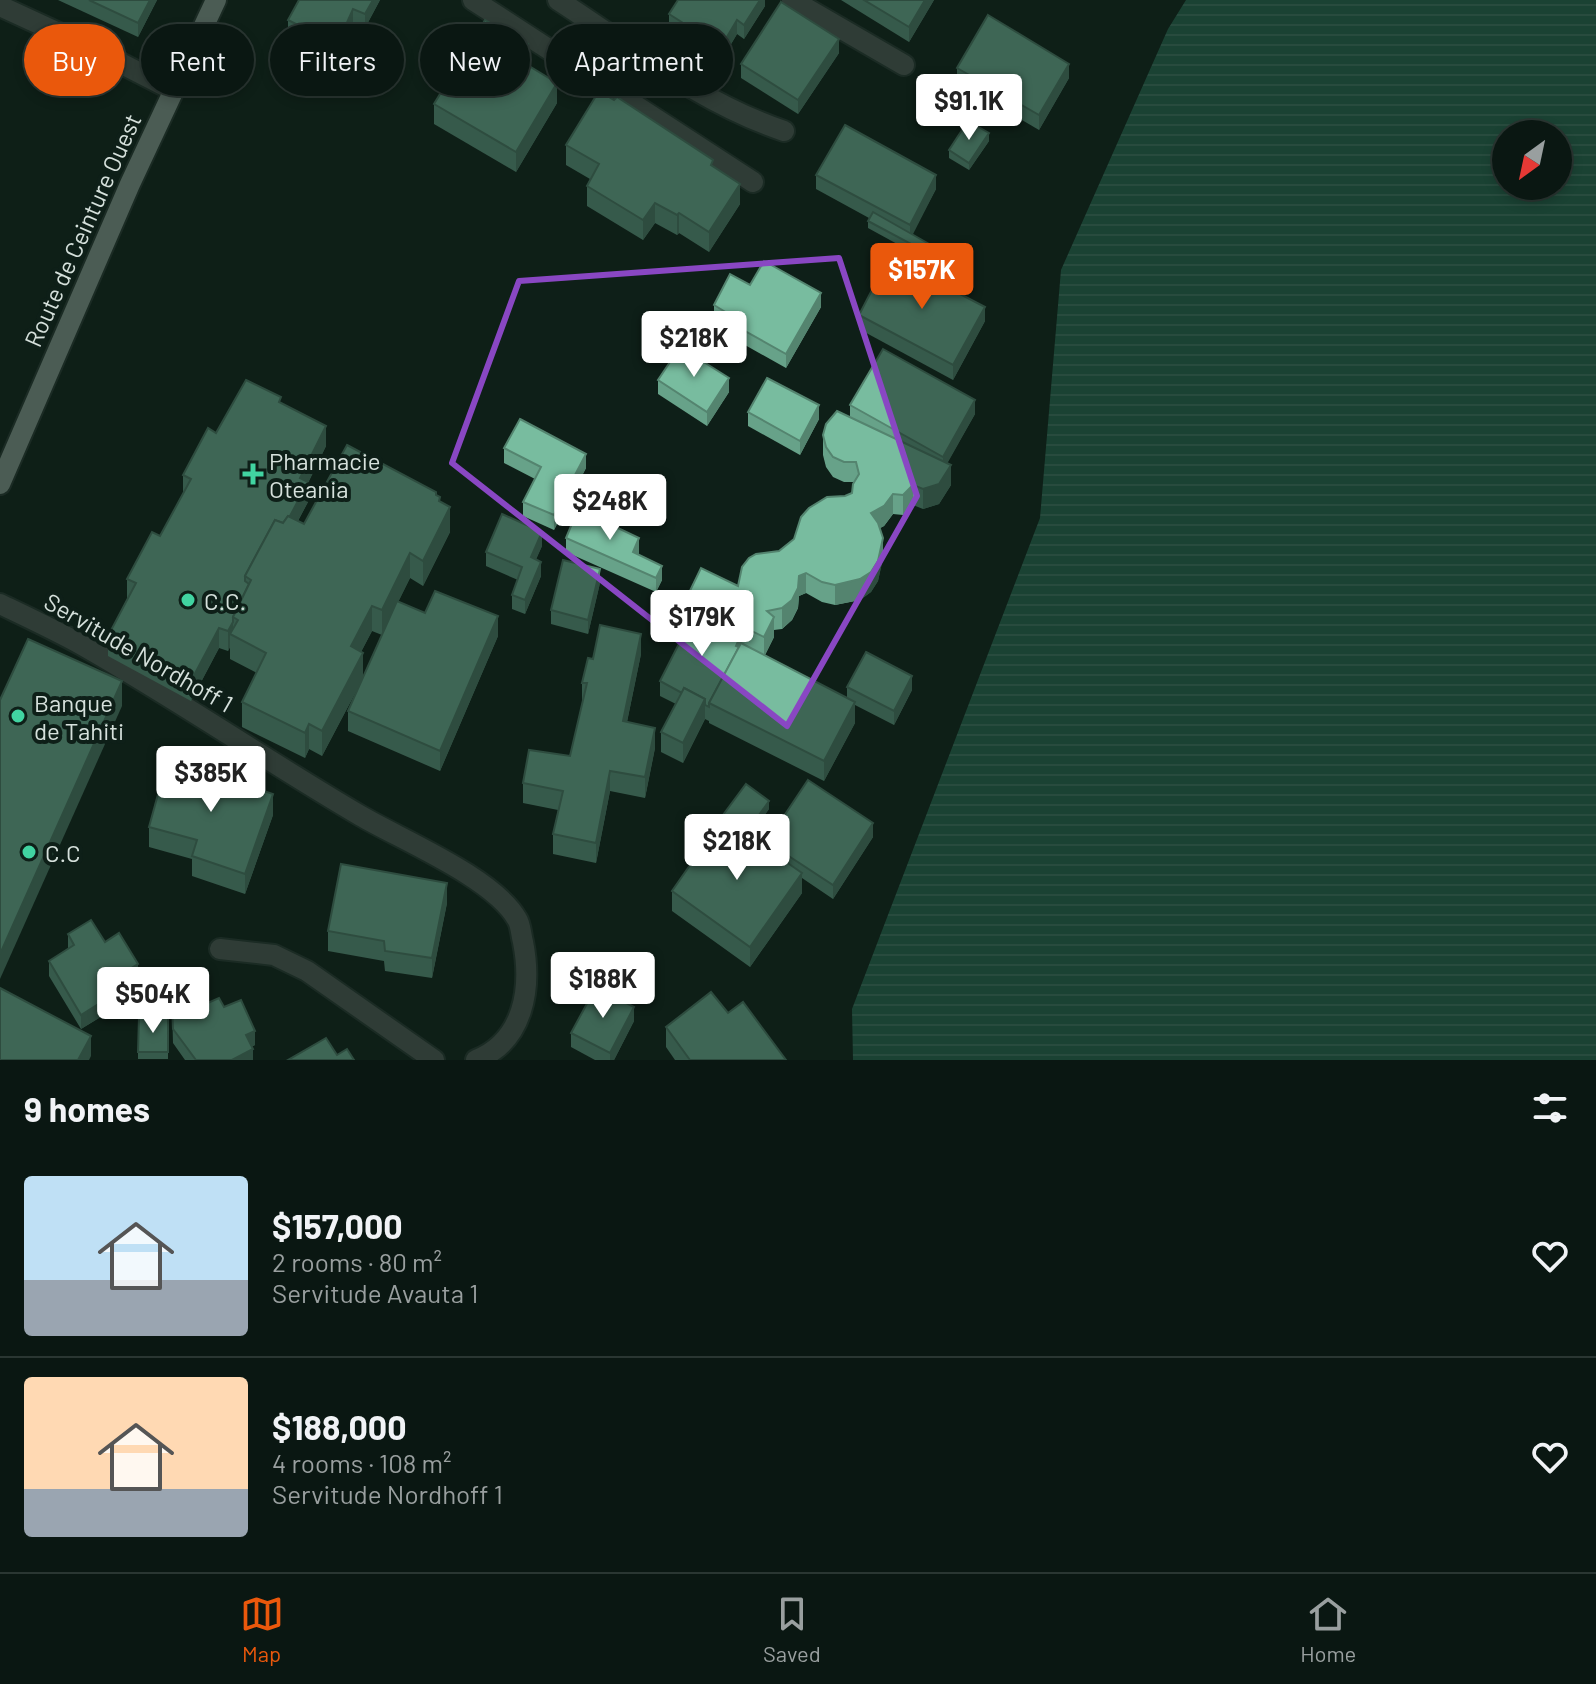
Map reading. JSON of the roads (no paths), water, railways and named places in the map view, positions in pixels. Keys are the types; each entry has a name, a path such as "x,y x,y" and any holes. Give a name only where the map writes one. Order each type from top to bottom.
{"main road":[{"name":"Route de Ceinture Ouest","path":"205,24 216,0"},
{"name":"Route de Ceinture Ouest","path":"0,484 170,96"}],"street":[{"path":"473,0 753,182"},
{"path":"558,0 682,83 743,117 784,131"},
{"path":"792,0 904,65"},
{"path":"0,6 141,74"},
{"name":"Servitude Nordhoff 1","path":"0,604 80,644 362,816 477,880 518,919 525,954 527,989 521,1014 508,1038 491,1054 476,1060"},
{"path":"220,949 274,955 307,971 434,1060"}],"place":[{"name":"Pharmacie Oteania","path":"253,474"},
{"name":"C.C.","path":"188,600"},
{"name":"Banque de Tahiti","path":"18,716"},
{"name":"C.C","path":"29,852"}]}
